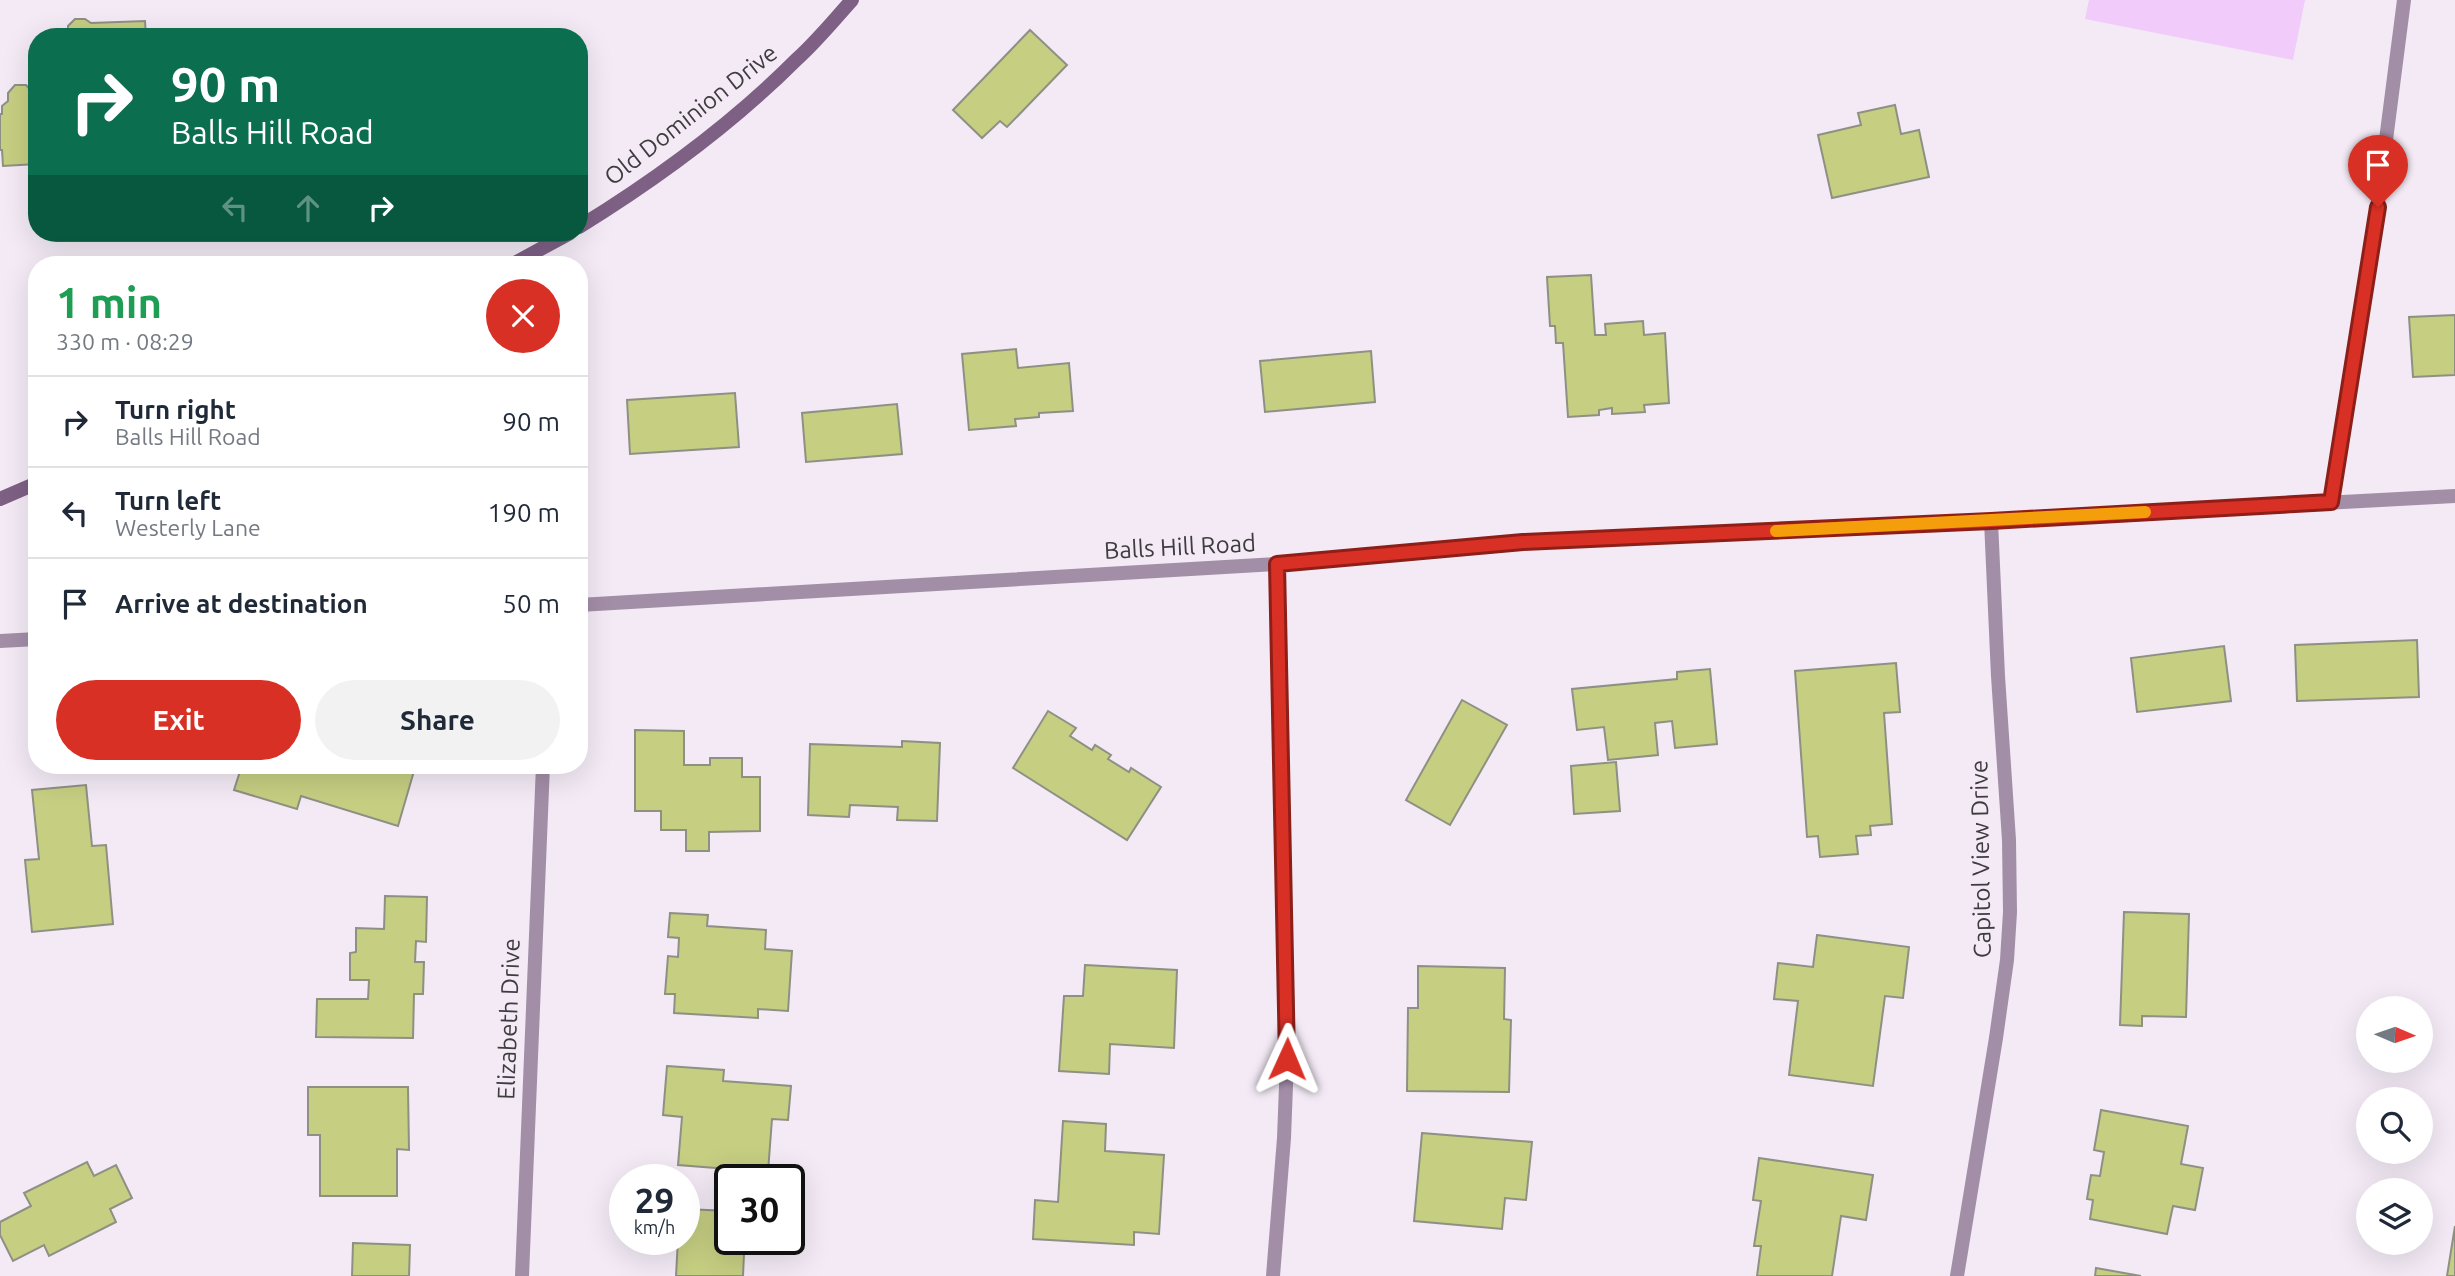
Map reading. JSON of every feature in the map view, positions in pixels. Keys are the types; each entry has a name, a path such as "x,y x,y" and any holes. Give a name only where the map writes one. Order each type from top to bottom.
{"main road":[{"name":"Old Dominion Drive","path":"588,221 626,198 727,122 797,60 852,0"},
{"path":"528,256 553,242"},
{"path":"0,499 28,487"}],"street":[{"path":"2331,502 2374,233 2404,0"},
{"name":"Balls Hill Road","path":"588,604 1277,564 1523,542 2455,496"},
{"name":"Capitol View Drive","path":"1956,1276 1996,1038 2007,960 2010,912 2009,840 1997,676 1991,521"},
{"path":"1273,1276 1284,1138 1288,1033 1277,564"},
{"path":"0,641 28,639"},
{"name":"Elizabeth Drive","path":"522,1276 543,774"}],"shaded area":[{"path":"2089,0 2305,0 2293,60 2085,19"}],"building":[{"path":"75,19 85,19 91,23 145,21 145,28 68,28"},
{"path":"1030,30 1067,65 1007,127 1000,121 982,138 953,110"},
{"path":"15,85 28,87 28,165 3,166 0,114 2,106 8,101 8,93"},
{"path":"1895,105 1901,134 1919,130 1929,177 1832,198 1818,135 1861,125 1858,113"},
{"path":"1591,275 1595,335 1606,335 1605,324 1643,321 1644,335 1665,333 1669,403 1644,405 1645,412 1612,414 1612,408 1599,410 1599,415 1568,417 1563,343 1556,343 1555,326 1550,326 1547,277"},
{"path":"2455,315 2455,375 2413,377 2409,317"},
{"path":"1016,349 1018,368 1069,363 1073,411 1039,413 1039,417 1015,419 1016,426 969,430 962,354"},
{"path":"1371,351 1375,402 1265,412 1260,361"},
{"path":"735,393 739,447 630,454 627,400"},
{"path":"897,404 902,454 806,462 802,413"},
{"path":"2417,640 2419,697 2297,701 2295,645"},
{"path":"2224,646 2231,701 2137,712 2131,658"},
{"path":"1896,663 1900,712 1884,713 1892,824 1870,826 1871,835 1856,836 1858,854 1820,857 1818,836 1807,837 1795,671"},
{"path":"1710,669 1717,744 1675,748 1672,721 1655,723 1658,755 1608,760 1604,727 1577,730 1572,689 1677,679 1677,672"},
{"path":"1462,700 1507,725 1450,825 1406,800"},
{"path":"1048,711 1076,728 1070,736 1092,750 1095,745 1111,755 1108,759 1129,772 1131,768 1161,787 1127,840 1013,768"},
{"path":"635,730 684,731 684,765 710,765 710,758 742,758 742,777 760,777 760,831 709,832 709,851 686,851 686,830 661,830 661,811 635,811"},
{"path":"902,741 940,743 937,821 897,820 898,807 850,805 849,817 808,815 810,744 902,747"},
{"path":"1616,762 1620,811 1574,814 1571,766"},
{"path":"239,774 413,774 398,826 301,796 297,809 234,790"},
{"path":"86,785 92,846 106,845 113,924 32,932 25,860 39,859 32,790"},
{"path":"385,896 427,897 426,942 416,941 415,962 424,962 423,994 414,994 413,1038 316,1037 317,999 368,999 369,980 350,980 350,953 356,952 356,928 384,929"},
{"path":"2124,912 2189,914 2186,1017 2142,1016 2142,1026 2120,1025"},
{"path":"670,913 708,915 707,926 766,930 765,949 792,951 788,1011 758,1009 758,1018 674,1013 675,994 665,994 668,956 678,957 679,938 668,937"},
{"path":"1817,935 1909,947 1903,998 1885,996 1873,1086 1789,1075 1798,1001 1774,999 1778,963 1813,967"},
{"path":"1085,965 1177,970 1174,1048 1110,1044 1109,1074 1059,1071 1064,996 1083,996"},
{"path":"1418,966 1505,968 1504,1019 1511,1020 1509,1092 1407,1091 1408,1008 1418,1008"},
{"path":"667,1066 724,1070 723,1081 791,1086 788,1120 772,1119 769,1164 714,1164 714,1168 700,1167 700,1164 678,1164 682,1117 663,1115"},
{"path":"308,1087 408,1087 409,1150 397,1149 397,1196 320,1196 320,1135 308,1135"},
{"path":"2101,1110 2188,1126 2181,1164 2203,1168 2195,1210 2173,1206 2167,1234 2090,1219 2093,1200 2087,1199 2091,1175 2100,1176 2104,1152 2094,1150"},
{"path":"1063,1121 1106,1124 1105,1151 1164,1155 1159,1234 1134,1232 1134,1245 1033,1239 1035,1200 1058,1202"},
{"path":"1422,1133 1532,1142 1526,1200 1505,1198 1502,1229 1414,1221"},
{"path":"1759,1158 1873,1175 1866,1220 1841,1216 1832,1276 1757,1276 1761,1246 1754,1246 1761,1201 1753,1200"},
{"path":"87,1162 94,1176 116,1165 132,1198 110,1209 116,1222 49,1256 44,1245 13,1261 0,1235 0,1222 31,1206 24,1193"},
{"path":"700,1210 714,1210 714,1255 744,1255 743,1276 676,1276 677,1255 700,1255"},
{"path":"2455,1226 2455,1276 2447,1276"},
{"path":"353,1243 410,1245 409,1276 352,1276"},
{"path":"2096,1268 2141,1276 2095,1276"}],"slow traffic":[{"path":"1776,531 2145,512"}],"route":[{"path":"1287,1059 1277,564 1523,542 1991,521 2331,502 2378,207"}]}
